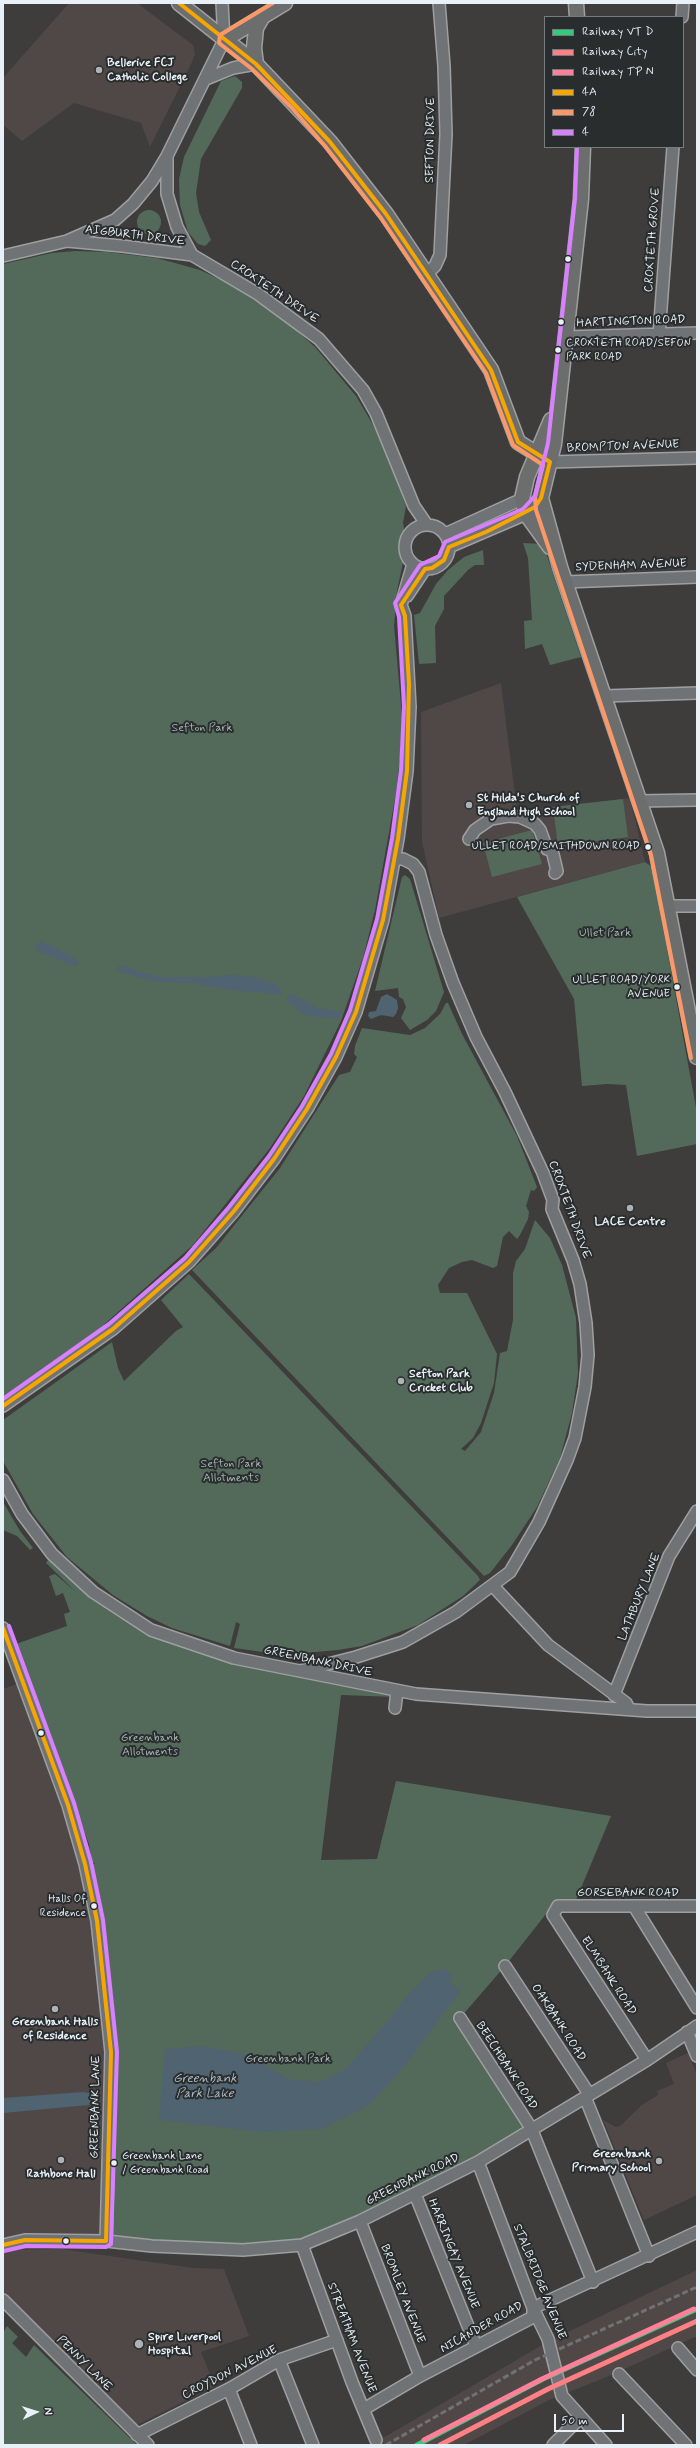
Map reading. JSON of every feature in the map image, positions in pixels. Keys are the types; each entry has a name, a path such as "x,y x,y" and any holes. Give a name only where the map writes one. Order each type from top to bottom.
{"main road":[{"path":"179,3 256,64 330,142 386,214 428,273 491,370 518,442 550,462"},
{"path":"224,40 285,3"},
{"path":"576,3 578,16"},
{"path":"256,64 254,48 256,28 263,16"},
{"path":"582,148 580,199 566,337 550,462 541,503 560,567 657,853 667,906 692,1002 697,1057"},
{"path":"556,407 527,477 522,499 526,514 544,538 560,567"},
{"path":"526,514 541,503"}],"street":[{"path":"222,3 224,40"},
{"name":"SEFTON DRIVE","path":"428,273 435,266 440,255 446,142 444,66 439,3"},
{"path":"682,16 683,3"},
{"name":"AIGBURTH DRIVE","path":"3,256 67,241 115,220 133,204 152,181 167,156 224,40"},
{"path":"206,79 233,68 256,64"},
{"name":"CROXTETH GROVE","path":"659,335 673,148"},
{"name":"AIGBURTH DRIVE","path":"167,156 167,194 177,227 192,255"},
{"name":"AIGBURTH DRIVE","path":"67,241 192,255"},
{"name":"CROXTETH DRIVE","path":"192,255 258,294 319,339 363,390 376,413 414,506 426,525"},
{"name":"HARTINGTON ROAD","path":"566,337 697,333"},
{"name":"BROMPTON AVENUE","path":"550,462 697,458"},
{"path":"445,534 522,499"},
{"name":"CROXTETH DRIVE","path":"414,506 414,529"},
{"path":"449,547 526,514"},
{"path":"471,521 486,532"},
{"path":"426,525 433,526 445,534 449,547 444,560 432,568 425,569 413,564 406,554 405,545 407,537 414,529 426,525"},
{"path":"3,1406 113,1329 189,1262 234,1210 274,1159 307,1109 333,1064 356,1012 383,920 398,839 407,771 410,707 402,605 413,564"},
{"path":"402,605 425,569"},
{"name":"SYDENHAM AVENUE","path":"565,582 697,577"},
{"path":"604,696 697,693"},
{"path":"639,801 697,800"},
{"path":"469,839 475,830 491,819 508,816 520,817 535,824 540,830 547,849 552,850 557,871 555,873"},
{"name":"CROXTETH DRIVE","path":"300,1671 356,1657 403,1642 456,1612 510,1572 538,1522 576,1438 585,1387 588,1355 586,1323 580,1284 573,1260 552,1209 553,1200 543,1173 505,1092 476,1037 453,983 436,935 419,872 413,864 403,859 394,859"},
{"path":"667,906 697,906"},
{"name":"GREENBANK DRIVE","path":"3,1480 22,1514 52,1554 92,1592 151,1630 234,1658 397,1691 513,1702 629,1709 697,1711"},
{"name":"LATHBURY LANE","path":"614,1696 669,1556 697,1511"},
{"path":"492,1586 548,1645 614,1696 626,1703 629,1709"},
{"name":"GREENBANK LANE","path":"3,1628 68,1805 85,1864 97,1921 111,2052 106,2241"},
{"path":"395,1708 397,1691"},
{"name":"GORSEBANK ROAD","path":"558,1906 697,1906"},
{"name":"ELMBANK ROAD","path":"558,1906 553,1915 647,2060"},
{"path":"634,1906 697,2008"},
{"name":"OAKBANK ROAD","path":"505,1966 587,2096 649,2256"},
{"name":"BEECHBANK ROAD","path":"460,2018 531,2128 593,2282"},
{"name":"GREENBANK ROAD","path":"3,2245 25,2240 106,2241 152,2246 243,2250 302,2245 360,2221 478,2162 531,2128 647,2060 697,2026"},
{"path":"687,2032 697,2056"},
{"name":"STALBRIDGE AVENUE","path":"478,2162 533,2308 548,2339 562,2396 580,2418 606,2445"},
{"name":"HARRINGAY AVENUE","path":"415,2194 476,2346"},
{"name":"BROMLEY AVENUE","path":"360,2221 420,2376"},
{"name":"NICANDER ROAD","path":"364,2409 420,2376 533,2317 533,2308 593,2282 697,2232"},
{"name":"STREATHAM AVENUE","path":"302,2245 376,2440"},
{"name":"PENNY LANE","path":"3,2300 148,2445"},
{"name":"CROYDON AVENUE","path":"137,2435 229,2389 279,2360 337,2340"},
{"path":"678,2348 697,2370"},
{"path":"279,2360 313,2445"},
{"path":"619,2374 686,2445"},
{"path":"229,2389 251,2445"},
{"path":"553,2445 580,2418"}],"shaded area":[{"name":"Bellerive FCJ Catholic College","path":"69,3 137,3 193,45 195,54 192,62 150,147 141,123 74,103 22,141 3,125 3,78"},
{"name":"St Hilda's Church of England High School","path":"501,683 517,811 630,798 645,862 439,918 422,842 421,712"},
{"name":"Greenbank Halls of Residence","path":"17,1684 59,1800 68,1805 85,1864 111,2052 106,2241 3,2245 3,1689"},
{"name":"Greenbank Primary School","path":"688,2053 697,2075 697,2195 644,2220 603,2120 616,2127 620,2126 642,2105 658,2095 657,2091 674,2084 666,2063"},
{"name":"Spire Liverpool Hospital","path":"61,2249 193,2268 224,2269 249,2336 201,2352 215,2386 135,2426 3,2294 3,2250"},
{"path":"697,2270 697,2336 609,2376 549,2400 464,2445 371,2445 549,2341"}],"green space":[{"path":"235,76 242,82 242,88 201,159 196,193 199,212 211,240 205,246 198,244 188,232 180,205 179,179 184,157 221,81"},
{"path":"149,210 154,211 160,217 160,227 154,233 149,234 144,233 138,227 137,222 138,217 144,211"},
{"name":"Sefton Park","path":"75,251 107,252 157,258 200,270 245,291 282,318 315,347 356,396 382,440 406,506 403,523 407,543 397,591 394,626 402,716 400,758 396,793 375,910 363,958 341,1021 304,1096 270,1148 193,1245 99,1329 3,1397 3,264 52,253"},
{"path":"523,543 543,544 581,657 550,665 542,644 525,649 524,621 532,620 528,558"},
{"path":"483,550 484,565 475,565 468,570 444,596 444,609 435,626 436,663 419,664 414,615 420,613 436,584 448,570 464,557"},
{"path":"623,799 628,837 558,846 553,807"},
{"path":"532,830 542,864 492,877 483,843"},
{"name":"Ullet Park","path":"645,862 652,867 697,1113 697,1144 637,1156 626,1085 607,1084 582,1086 574,999 517,897"},
{"path":"405,875 410,879 444,992 436,1011 427,1020 410,1030 401,1018 406,1007 403,999 399,997 398,988 375,991 402,877"},
{"path":"446,1003 448,1003 462,1034 517,1136 537,1187 534,1191 531,1190 526,1206 529,1212 528,1219 520,1235 517,1239 509,1231 503,1237 497,1266 493,1268 472,1260 462,1262 449,1268 438,1285 440,1293 467,1293 497,1354 494,1383 481,1423 473,1438 461,1449 465,1451 481,1432 494,1393 500,1353 507,1351 513,1320 513,1273 516,1261 525,1249 535,1220 550,1238 562,1265 576,1318 578,1373 572,1413 560,1458 537,1507 512,1545 490,1573 484,1576 192,1270 216,1248 280,1168 339,1075 350,1072 357,1057 354,1054 355,1046 362,1028 410,1035 425,1028 440,1014"},
{"name":"Sefton Park Allotments","path":"189,1274 478,1576 480,1580 463,1596 418,1625 362,1646 338,1650 291,1654 263,1652 234,1648 240,1624 236,1622 230,1646 172,1628 147,1616 113,1595 67,1557 33,1514 3,1461 3,1420 112,1342 118,1368 124,1381 176,1331 183,1327 161,1300"},
{"path":"3,1502 20,1531 33,1548 30,1550 17,1536 3,1530"},
{"name":"Greenbank Park","path":"52,1554 151,1630 203,1647 397,1691 396,1697 341,1695 321,1860 377,1859 396,1781 611,1816 576,1900 557,1900 505,1966 460,2018 531,2128 478,2162 302,2245 106,2241 111,2052 85,1864 95,1864 92,1861 89,1844 16,1644 67,1626 64,1614 70,1612 63,1593 56,1596 49,1576 55,1574 76,1592 46,1563"},
{"path":"7,2326 18,2337 12,2343 26,2357 34,2345 137,2445 3,2445 3,2333"}],"water":[{"path":"41,941 77,959 79,965 75,966 37,951 36,945"},
{"path":"118,965 160,977 207,977 227,975 249,976 274,983 281,989 282,995 222,989 195,983 157,982 117,971"},
{"path":"292,994 318,1008 343,1012 339,1018 329,1019 305,1015 286,1001 289,995"},
{"path":"387,994 397,1000 398,1008 396,1014 393,1017 381,1015 371,1019 368,1016 369,1012 376,1011 381,997"},
{"name":"Greenbank Park Lake","path":"445,1968 453,1976 449,1981 460,1992 399,2073 369,2105 322,2129 263,2132 159,2120 165,2049 203,2046 247,2055 289,2079 317,2082 332,2077 345,2069 389,2020 407,1996 432,1971 436,1970 440,1973"},
{"path":"83,2092 89,2093 91,2098 89,2105 3,2113 3,2098"}],"railway":[{"path":"386,2445 535,2360 697,2287"}],"transit line":[{"name":"4A","path":"3,1406 113,1329 189,1262 234,1211 274,1159 307,1109 336,1057 356,1012 383,920 398,839 407,771 409,684 405,616 401,605 425,569 432,568 444,560 449,547 486,532 535,507 541,498 550,462 518,442 491,370 386,214 330,142 256,64 179,3"},
{"name":"78","path":"273,3 220,35 219,43 252,69 292,108 325,146 381,218 486,373 513,445 543,465 535,497 536,510 651,855 691,1058"},
{"name":"4","path":"3,1399 109,1324 185,1258 229,1207 269,1156 302,1106 331,1054 350,1010 377,919 392,838 401,770 404,707 399,617 395,603 420,565 439,556 445,542 523,509 535,496 548,443 575,199 577,148"},
{"name":"4","path":"4,2251 26,2246 106,2247 111,2244 117,2052 103,1920 91,1862 74,1803 9,1626"},
{"name":"4A","path":"3,1628 68,1805 85,1864 97,1921 111,2052 106,2241 25,2240 3,2245"},
{"path":"424,2440 542,2379 694,2309"},
{"path":"417,2445 543,2379 697,2309"}],"rail line":[{"name":"City","path":"440,2445 548,2389 697,2321"}],"place":[{"name":"Bellerive FCJ Catholic College","path":"99,70"},
{"name":"CROXTETH ROAD/SEFON PARK ROAD","path":"558,350"},
{"name":"St Hilda's Church of England High School","path":"469,805"},
{"name":"ULLET ROAD/SMITHDOWN ROAD","path":"648,847"},
{"name":"ULLET ROAD/YORK AVENUE","path":"677,987"},
{"name":"LACE Centre","path":"630,1208"},
{"name":"Sefton Park Cricket Club","path":"401,1381"},
{"name":"Halls Of Residence","path":"94,1906"},
{"name":"Greenbank Halls of Residence","path":"55,2009"},
{"name":"Rathbone Hall","path":"61,2160"},
{"name":"Greenbank Primary School","path":"659,2161"},
{"name":"Greenbank Lane / Greenbank Road","path":"114,2163"},
{"name":"Spire Liverpool Hospital","path":"139,2344"}],"park label":[{"name":"Greenbank Allotments","path":"150,1745"}]}
